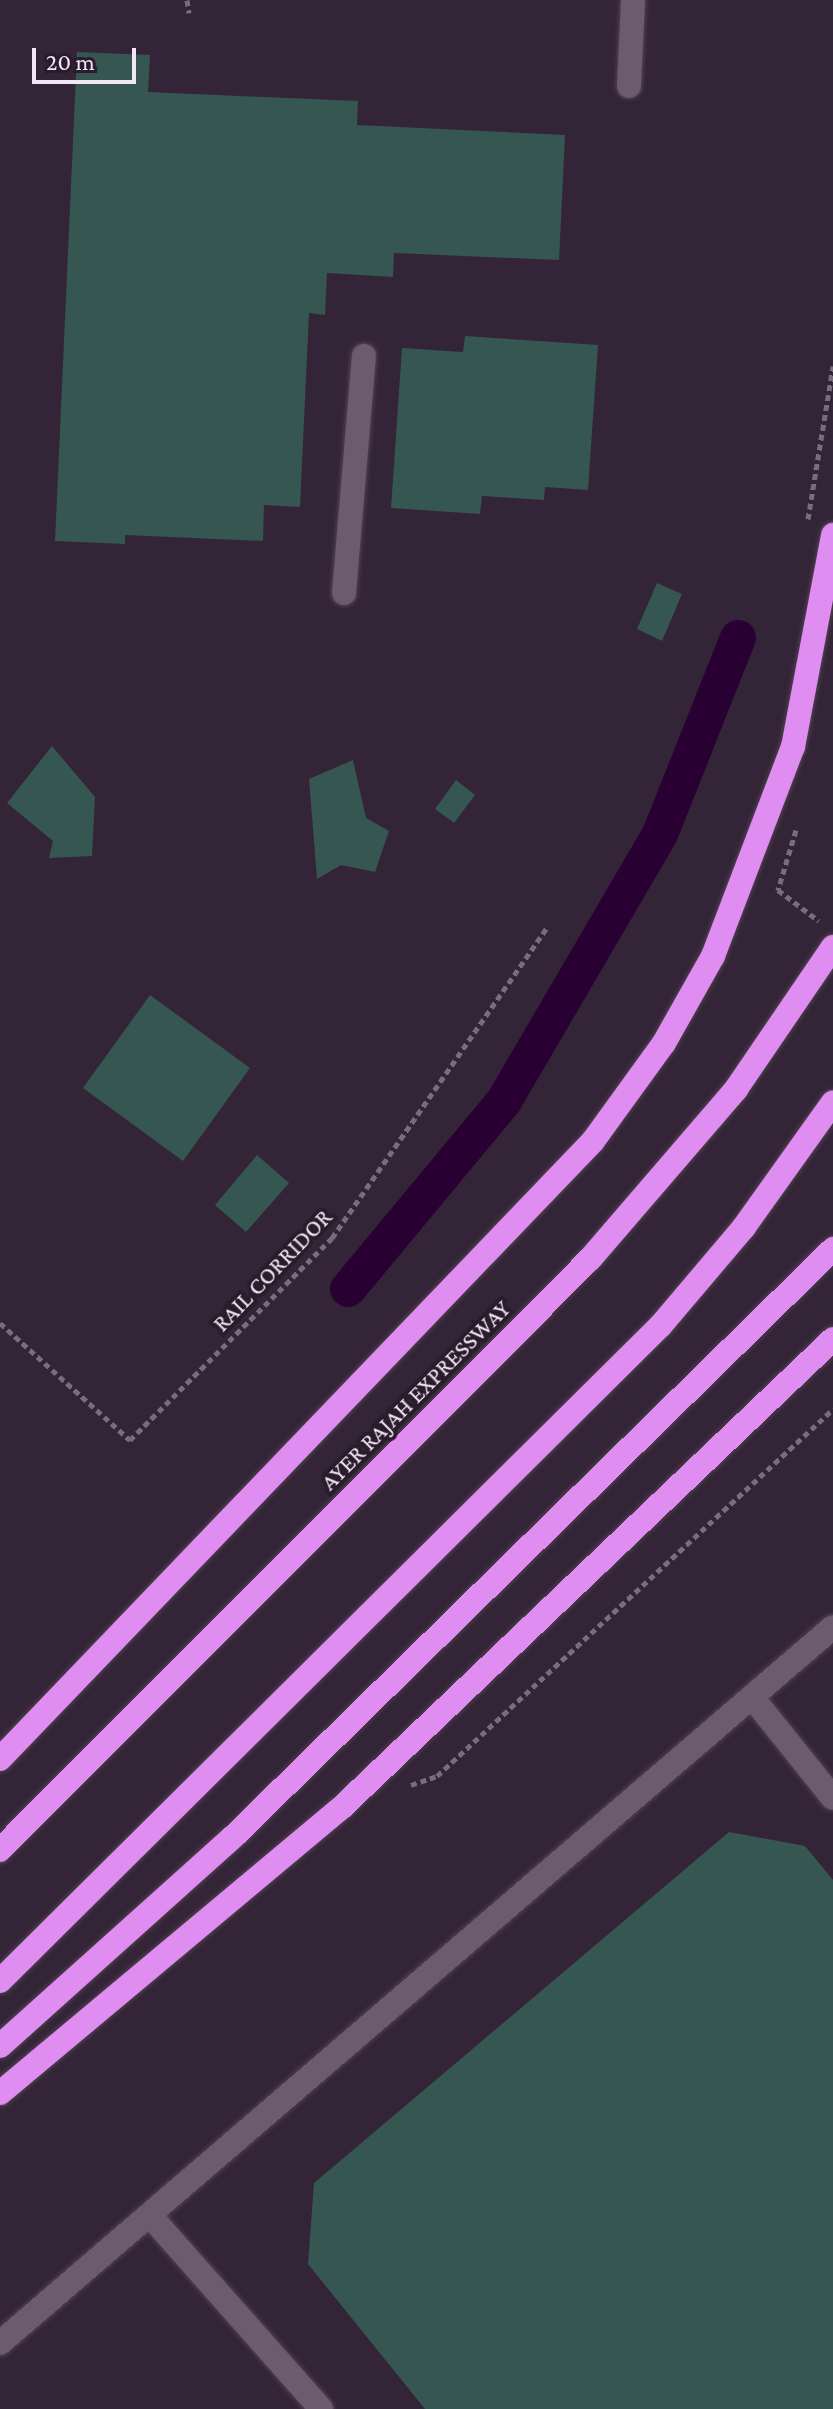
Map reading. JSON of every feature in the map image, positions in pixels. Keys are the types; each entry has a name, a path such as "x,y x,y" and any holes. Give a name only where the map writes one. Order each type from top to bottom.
{"highway":[{"path":"0,1759 593,1141 664,1043 741,893 793,747 833,535"},
{"name":"AYER RAJAH EXPRESSWAY","path":"0,1850 590,1259 736,1089 833,947"},
{"path":"0,1981 661,1325 744,1227 833,1102"},
{"path":"0,2046 234,1836 833,1249"},
{"path":"0,2093 340,1809 833,1339"}],"street":[{"path":"629,86 633,0"},
{"path":"344,593 364,356"},
{"path":"0,2343 153,2219 833,1627"},
{"path":"752,1697 833,1798"},
{"path":"153,2219 307,2404"}],"path":[{"path":"187,0 189,13"},
{"path":"798,825 778,890 833,932"},
{"name":"RAIL CORRIDOR","path":"0,1323 130,1440 332,1238 548,926"},
{"path":"395,1790 437,1776 833,1409"}],"building":[{"path":"77,52 150,55 148,92 358,101 357,125 565,135 559,260 394,253 393,277 327,273 325,315 309,313 300,507 264,505 263,541 125,535 125,544 55,541"},
{"path":"465,336 598,345 588,490 545,487 544,500 482,496 480,514 391,508 402,348 463,352"},
{"path":"657,583 682,594 662,641 637,629"},
{"path":"52,746 95,797 92,856 49,858 53,841 7,803"},
{"path":"353,760 366,818 389,831 375,872 341,865 317,879 309,779"},
{"path":"456,780 475,795 454,823 435,809"},
{"path":"150,995 250,1068 183,1161 83,1088"},
{"path":"257,1155 289,1183 246,1232 215,1205"},
{"path":"729,1832 805,1846 833,1880 833,2409 425,2409 308,2264 314,2183"}],"waterway":[{"path":"348,1289 504,1101 660,834 738,638"}]}
